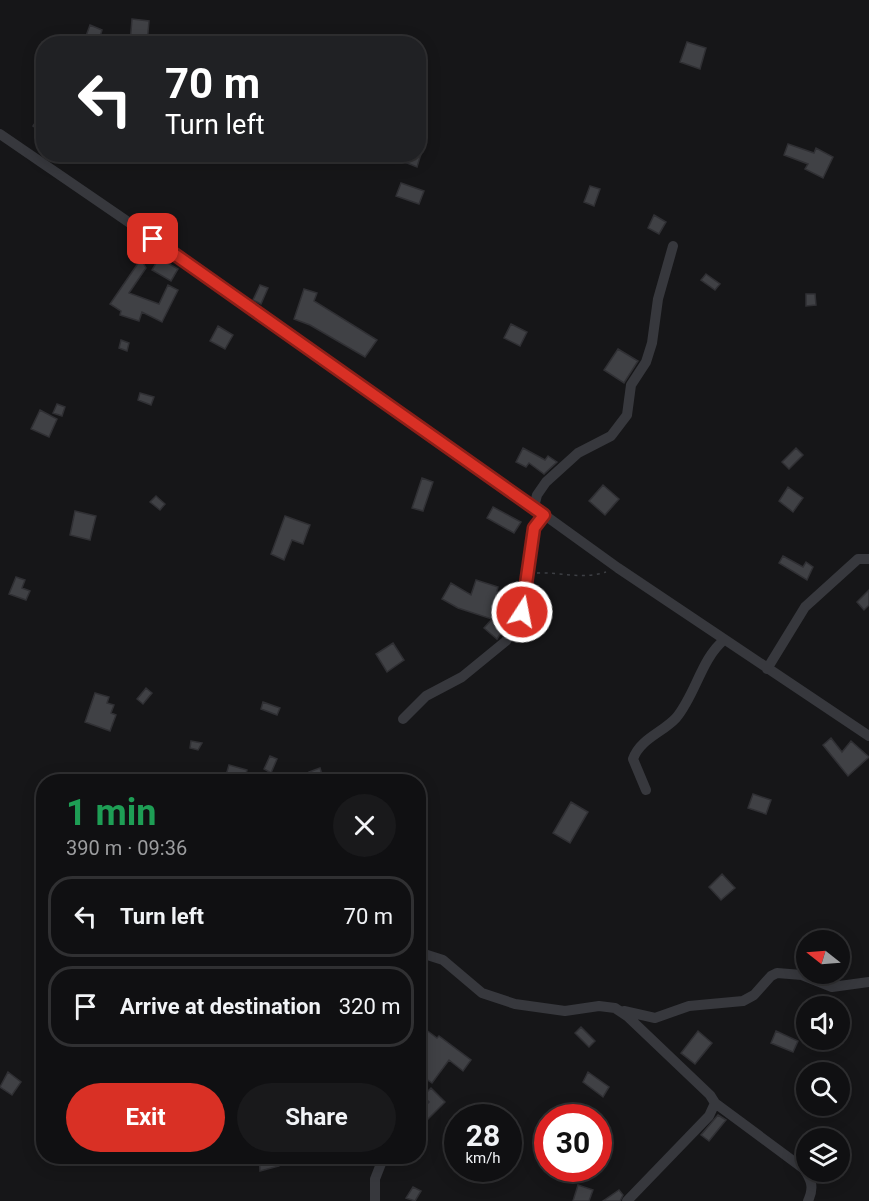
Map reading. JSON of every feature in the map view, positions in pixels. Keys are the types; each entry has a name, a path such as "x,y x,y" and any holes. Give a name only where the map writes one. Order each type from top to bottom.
{"street":[{"path":"0,134 36,159"},
{"path":"41,162 230,291 341,374 435,436 618,568 869,736"},
{"path":"534,507 537,495 546,482 578,453 611,436 627,415 631,385 646,362 652,343 658,299 673,246"},
{"path":"403,719 426,696 462,677 506,640 522,612 534,528 544,515"},
{"path":"767,669 805,607 858,559 869,559"},
{"path":"646,790 633,759 637,749 675,719 694,691 712,650 724,640"},
{"path":"426,955 443,960 482,993 515,1004 565,1011 584,1007 615,1008 655,1018 689,1006 743,1001 754,995 771,976 777,973 802,975 832,987 869,982"},
{"path":"615,1008 627,1016 710,1095 715,1103 804,1169 811,1178 813,1189 808,1201"},
{"path":"627,1201 710,1116 715,1103"},
{"path":"375,1201 375,1179 381,1164"}],"path":[{"path":"529,575 565,573 576,578 597,575 618,568"}],"building":[{"path":"132,19 149,21 148,36 131,36"},
{"path":"90,25 102,30 100,36 86,36"},
{"path":"687,42 706,48 700,69 680,62"},
{"path":"788,144 814,153 816,148 833,157 823,178 805,169 808,164 784,155"},
{"path":"405,162 419,162 417,167"},
{"path":"401,183 424,191 419,204 396,196"},
{"path":"590,186 600,189 594,206 584,202"},
{"path":"654,215 666,222 659,234 648,228"},
{"path":"159,258 178,269 171,281 152,270"},
{"path":"141,259 146,268 129,293 159,304 168,285 178,290 162,322 142,312 139,321 120,315 121,311 110,304"},
{"path":"706,274 720,284 715,290 701,280"},
{"path":"260,285 268,288 261,304 253,300"},
{"path":"304,289 317,293 314,301 377,340 365,357 310,325 294,319"},
{"path":"806,294 815,294 816,305 806,306"},
{"path":"511,324 527,332 520,346 504,338"},
{"path":"218,326 233,335 225,349 210,341"},
{"path":"121,340 129,343 127,351 119,348"},
{"path":"618,349 638,361 624,383 604,370"},
{"path":"140,393 154,397 151,405 138,400"},
{"path":"57,404 65,407 62,416 53,413"},
{"path":"40,410 57,419 49,437 31,429"},
{"path":"523,448 545,460 548,456 557,462 544,474 529,463 526,467 516,462"},
{"path":"796,448 803,455 789,469 782,462"},
{"path":"422,478 433,482 423,511 412,508"},
{"path":"603,485 619,499 605,515 589,501"},
{"path":"788,487 803,498 793,512 779,501"},
{"path":"156,496 165,504 160,510 150,502"},
{"path":"493,507 521,522 514,533 487,518"},
{"path":"75,511 96,516 90,540 70,535"},
{"path":"285,516 310,525 303,544 292,540 284,560 271,554"},
{"path":"783,556 803,567 806,562 813,567 807,580 779,563"},
{"path":"16,577 25,580 22,588 30,591 26,600 9,594"},
{"path":"476,580 498,587 497,591 514,601 516,599 515,610 497,639 484,628 492,619 458,608 442,599 451,583 471,595"},
{"path":"869,590 869,605 864,610 857,602"},
{"path":"393,643 404,660 387,672 376,654"},
{"path":"146,688 152,693 143,704 137,699"},
{"path":"95,693 109,697 107,703 114,705 111,713 116,715 110,731 85,722"},
{"path":"263,702 280,708 277,715 261,709"},
{"path":"831,738 842,752 851,741 869,757 848,776 823,745"},
{"path":"191,741 202,743 198,750 190,748"},
{"path":"270,756 277,759 271,773 264,769"},
{"path":"229,765 247,770 246,774 226,774"},
{"path":"320,768 322,774 310,774 309,772"},
{"path":"753,794 771,800 766,814 748,808"},
{"path":"571,802 588,812 570,843 553,833"},
{"path":"722,874 735,888 721,900 709,887"},
{"path":"581,1027 595,1041 589,1047 575,1033"},
{"path":"426,1030 437,1038 439,1036 471,1060 463,1071 449,1060 432,1083 426,1079"},
{"path":"698,1031 712,1043 695,1064 681,1053"},
{"path":"776,1031 796,1040 793,1052 771,1043"},
{"path":"8,1072 21,1082 12,1095 0,1087"},
{"path":"588,1072 609,1087 603,1097 583,1082"},
{"path":"431,1088 445,1102 426,1121 426,1105 429,1102 426,1099 426,1093"},
{"path":"718,1115 726,1120 709,1141 701,1135"},
{"path":"260,1164 279,1164 279,1166 260,1171"},
{"path":"578,1185 593,1190 589,1201 573,1201"},
{"path":"413,1187 421,1191 415,1201 406,1198"},
{"path":"619,1190 623,1195 620,1201 603,1201"}],"route":[{"path":"153,239 230,291 341,374 435,436 544,515 534,528 522,612"}]}
